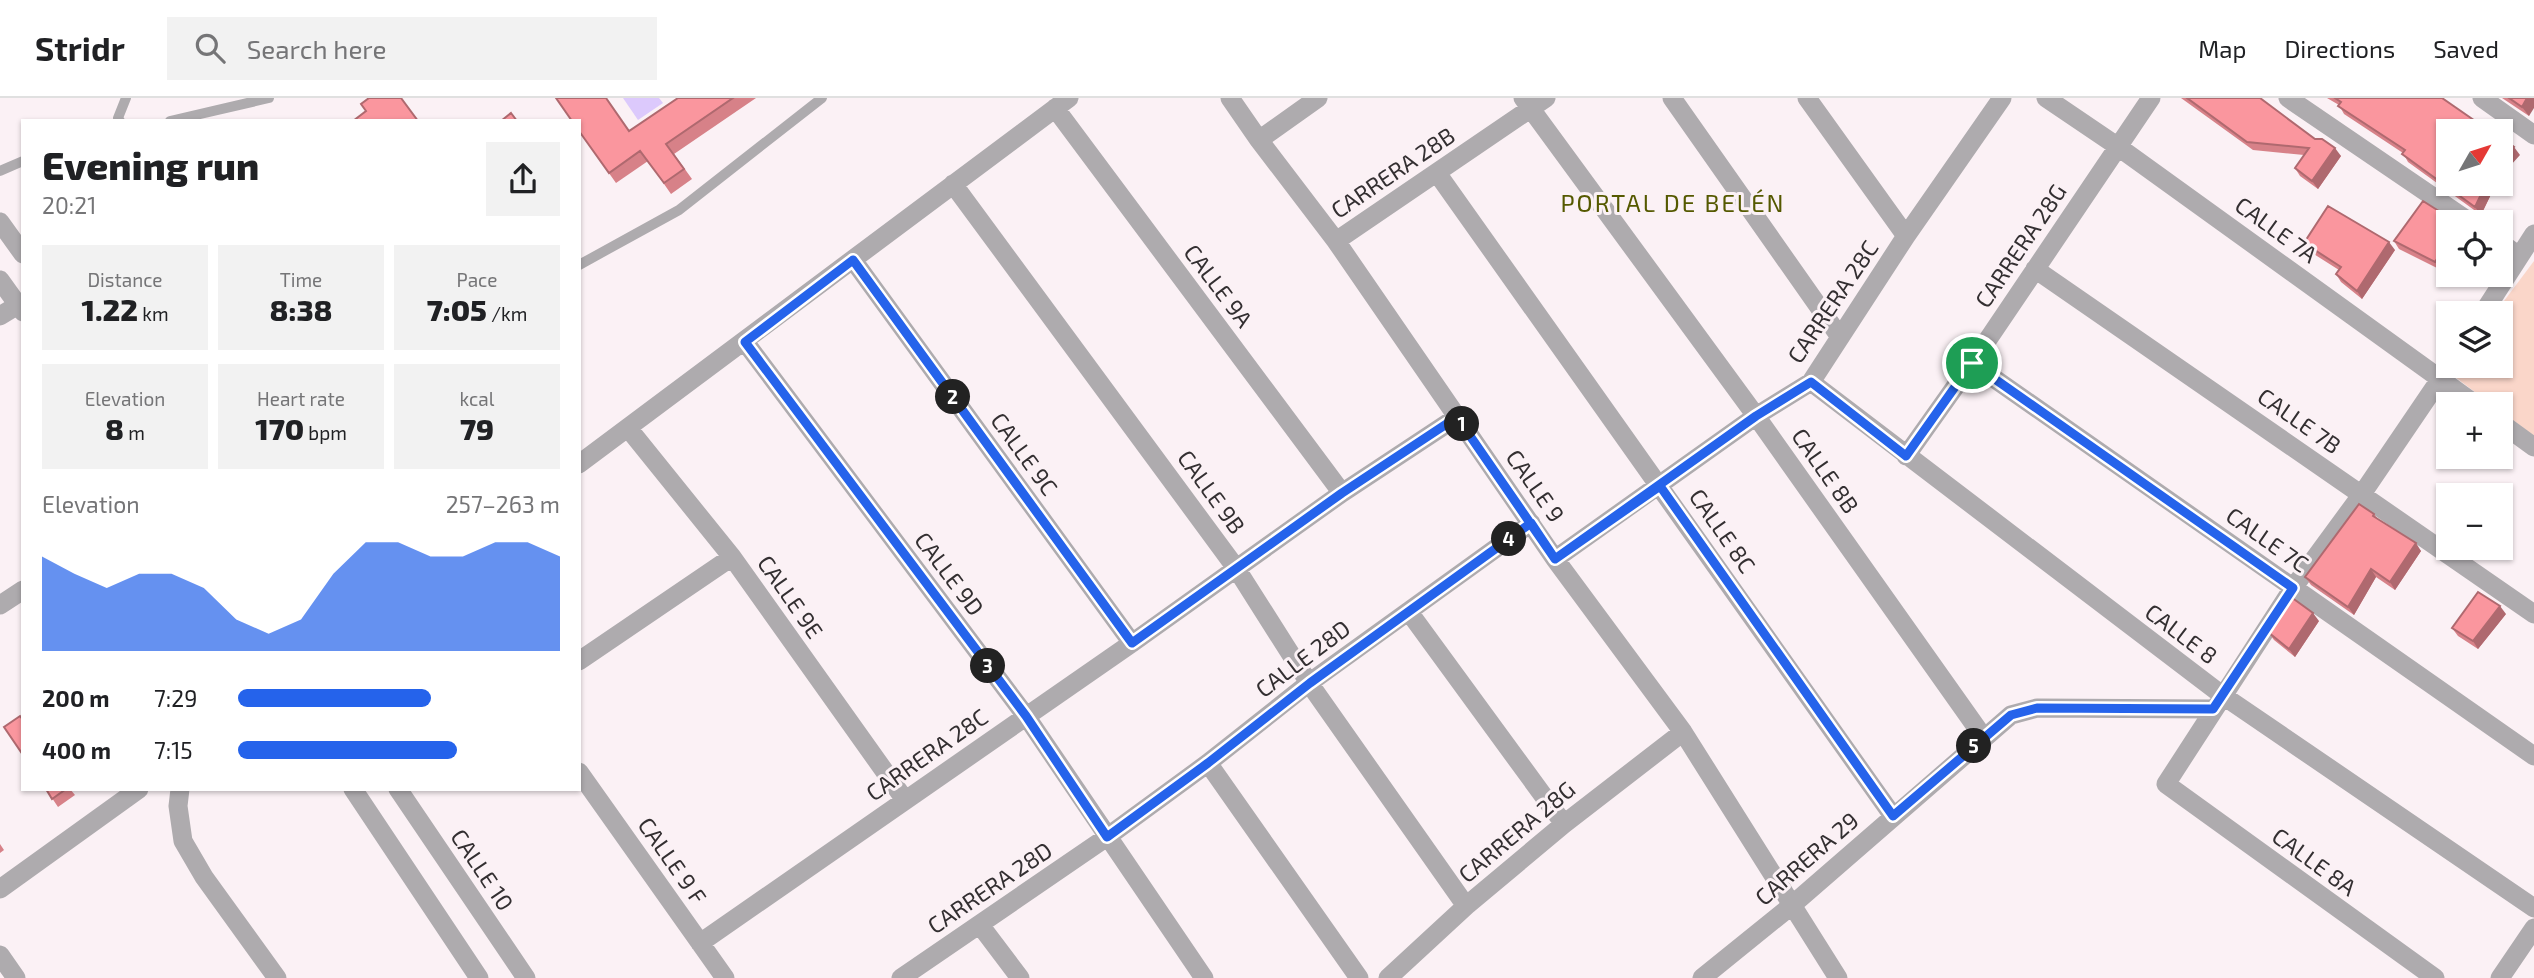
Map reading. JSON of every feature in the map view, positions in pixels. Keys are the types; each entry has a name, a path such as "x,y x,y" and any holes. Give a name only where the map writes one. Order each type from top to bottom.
{"street":[{"name":"CALLE 9","path":"1230,98 1336,241 1555,559 1683,732 1838,978"},
{"path":"1259,140 1318,98"},
{"path":"1672,98 1840,337"},
{"path":"1807,98 1906,236"},
{"name":"CARRERA 28C","path":"1555,559 1756,416 1811,382 1906,236 2002,98"},
{"name":"CALLE 7A","path":"2046,98 2436,366"},
{"name":"CARRERA 28G","path":"1906,456 2151,98"},
{"path":"2288,98 2452,210"},
{"path":"2482,98 2534,135"},
{"name":"CARRERA 28B","path":"1336,241 1437,173 1533,102"},
{"name":"CALLE 8B","path":"1533,102 1984,738"},
{"path":"581,463 1062,103"},
{"name":"CALLE 9A","path":"1062,103 1342,493"},
{"name":"CALLE 8C","path":"1437,173 1893,816"},
{"name":"CALLE 9B","path":"953,184 1236,568 1310,683 1466,906"},
{"path":"0,222 21,251"},
{"path":"2491,301 2534,234"},
{"path":"2513,252 2519,256"},
{"name":"CALLE 9C","path":"853,260 1132,643"},
{"name":"CALLE 7B","path":"2035,269 2534,614"},
{"path":"0,280 20,309 0,316"},
{"name":"CALLE 9D","path":"745,342 1026,716 1204,978"},
{"name":"CALLE 7C","path":"1972,363 2534,756"},
{"path":"2217,702 2293,588 2362,494 2441,378"},
{"name":"CALLE 7A","path":"2451,378 2464,392"},
{"name":"CALLE 8","path":"1811,382 2217,702 2534,908"},
{"name":"CARRERA 28C","path":"701,943 1132,643 1342,493 1457,417"},
{"name":"CALLE 9E","path":"628,428 732,557 905,800"},
{"path":"2513,432 2534,447"},
{"name":"CALLE 28D","path":"1107,837 1310,683 1531,523"},
{"path":"581,661 732,557"},
{"path":"0,605 21,591"},
{"path":"1409,612 1564,824"},
{"name":"CARRERA 29","path":"1702,978 1791,906 2011,715 2037,708 2217,702"},
{"name":"CALLE 8A","path":"2217,702 2166,784 2435,978"},
{"name":"CARRERA 28G","path":"1388,978 1466,906 1564,824 1683,732"},
{"path":"1208,763 1359,978"},
{"name":"CALLE 9 F","path":"581,775 725,978"},
{"path":"0,889 136,791"},
{"path":"180,791 178,806 183,841 204,877 277,978"},
{"path":"354,791 479,978"},
{"name":"CALLE 10","path":"402,791 526,978"},
{"name":"CARRERA 28D","path":"901,978 1107,837"},
{"path":"980,925 1020,978"},
{"path":"2500,978 2534,929"},
{"path":"0,955 16,978"}],"lane":[{"path":"119,119 126,98"},
{"path":"179,119 269,98"},
{"path":"581,264 679,210 822,98"},
{"path":"0,171 21,162"}],"shaded area":[{"path":"623,98 659,98 663,103 638,120"},
{"path":"2534,261 2534,436 2513,420 2513,392 2475,392 2456,378 2513,378 2513,301 2504,301"}],"building":[{"path":"369,98 401,98 417,119 356,119 366,111 361,104"},
{"path":"556,98 606,98 629,131 678,98 733,98 666,144 684,169 664,183 640,151 609,173 581,134 581,119 571,119"},
{"path":"2187,98 2260,98 2315,139 2322,139 2335,148 2312,181 2295,168 2309,148 2247,142"},
{"path":"2335,98 2442,98 2472,119 2436,119 2436,179 2402,154 2405,150 2338,106 2341,102"},
{"path":"2509,98 2527,98 2522,107"},
{"path":"511,113 516,119 504,119"},
{"path":"2460,196 2480,196 2475,207"},
{"path":"2423,201 2437,210 2435,262 2394,241"},
{"path":"2328,206 2389,242 2357,291 2336,274 2341,267 2304,243"},
{"path":"2359,504 2416,543 2390,582 2371,569 2348,607 2305,577"},
{"path":"2478,592 2500,606 2473,641 2452,628"},
{"path":"2291,597 2313,613 2289,649 2268,632"},
{"path":"21,717 21,752 4,727"},
{"path":"47,791 63,791 52,799"}],"district":[{"name":"PORTAL DE BELÉN","path":"1673,204"}],"route":[{"path":"1972,363 1906,456 1811,382 1756,416 1555,559 1531,523 1457,417 1342,493 1132,643 853,260 745,342 1026,716 1107,837 1310,683 1531,523 1555,559 1660,486 1893,816 2011,715 2037,708 2213,709 2293,588 1972,363"}]}
